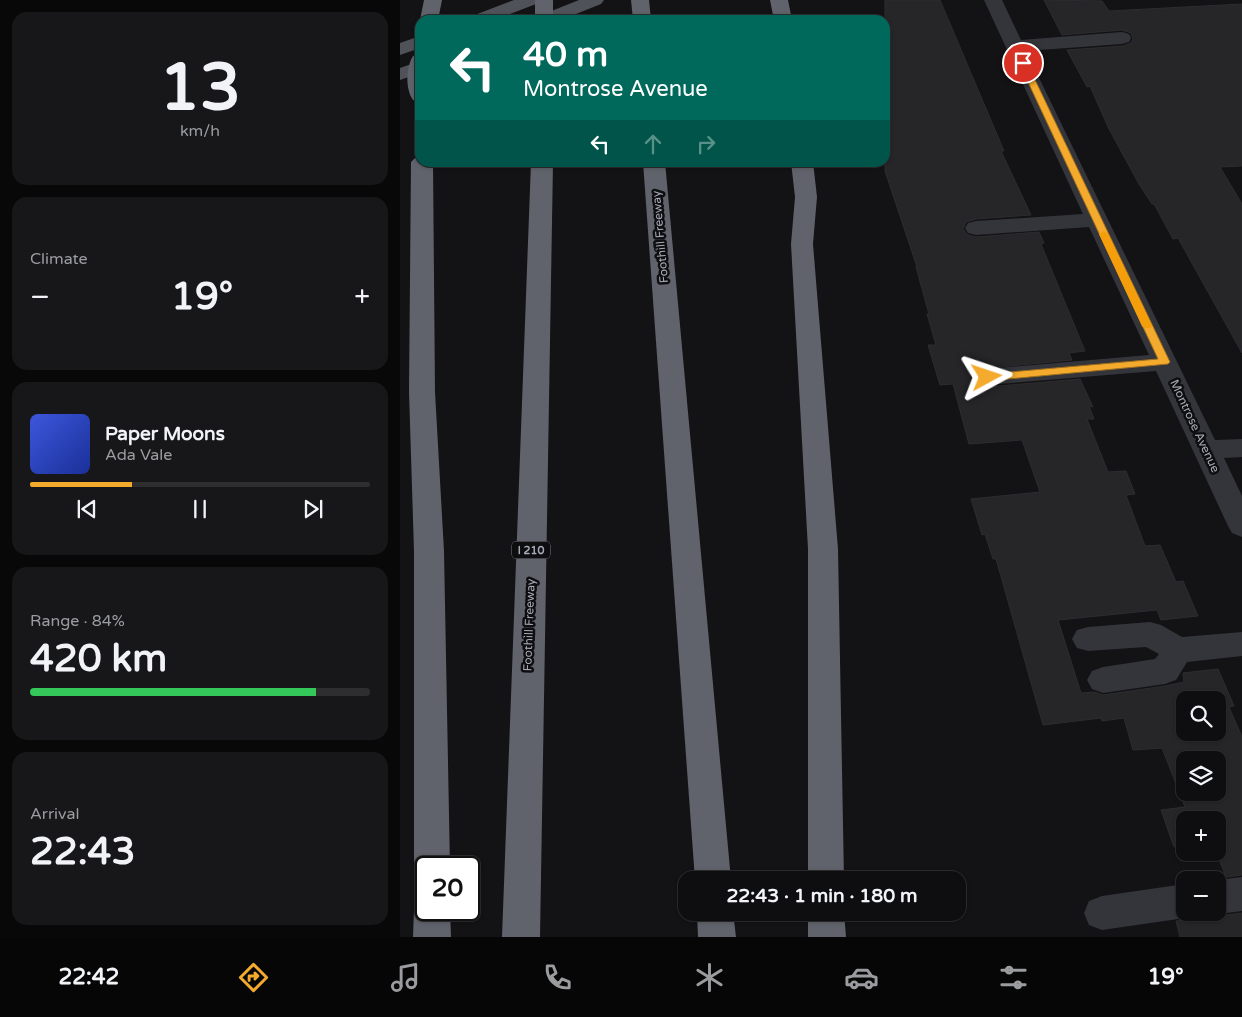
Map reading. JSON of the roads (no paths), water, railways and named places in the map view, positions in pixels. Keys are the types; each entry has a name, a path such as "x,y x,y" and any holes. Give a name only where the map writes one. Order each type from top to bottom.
{"highway":[{"path":"431,15 433,0"},
{"path":"544,0 545,15"},
{"path":"779,0 782,15"},
{"path":"422,167 422,392 430,630 432,856"},
{"name":"Foothill Freeway","path":"521,937 542,167"},
{"name":"Foothill Freeway","path":"654,167 712,871"},
{"path":"803,167 806,197 802,244 823,549 826,871"},
{"path":"432,921 432,937"},
{"path":"716,921 717,937"},
{"path":"826,921 826,937"}],"main road":[{"path":"491,15 530,0"},
{"path":"558,15 595,0"},
{"path":"400,49 415,44"}],"street":[{"name":"Montrose Avenue","path":"993,0 1242,526"},
{"path":"1015,46 1122,38"},
{"path":"976,228 1097,220"},
{"path":"987,377 1164,362"},
{"path":"1206,450 1242,448"},
{"path":"1088,640 1150,634 1178,650 1242,644"},
{"path":"1103,680 1166,671 1178,650"},
{"path":"1226,896 1242,894"},
{"path":"1102,913 1176,902"}]}
